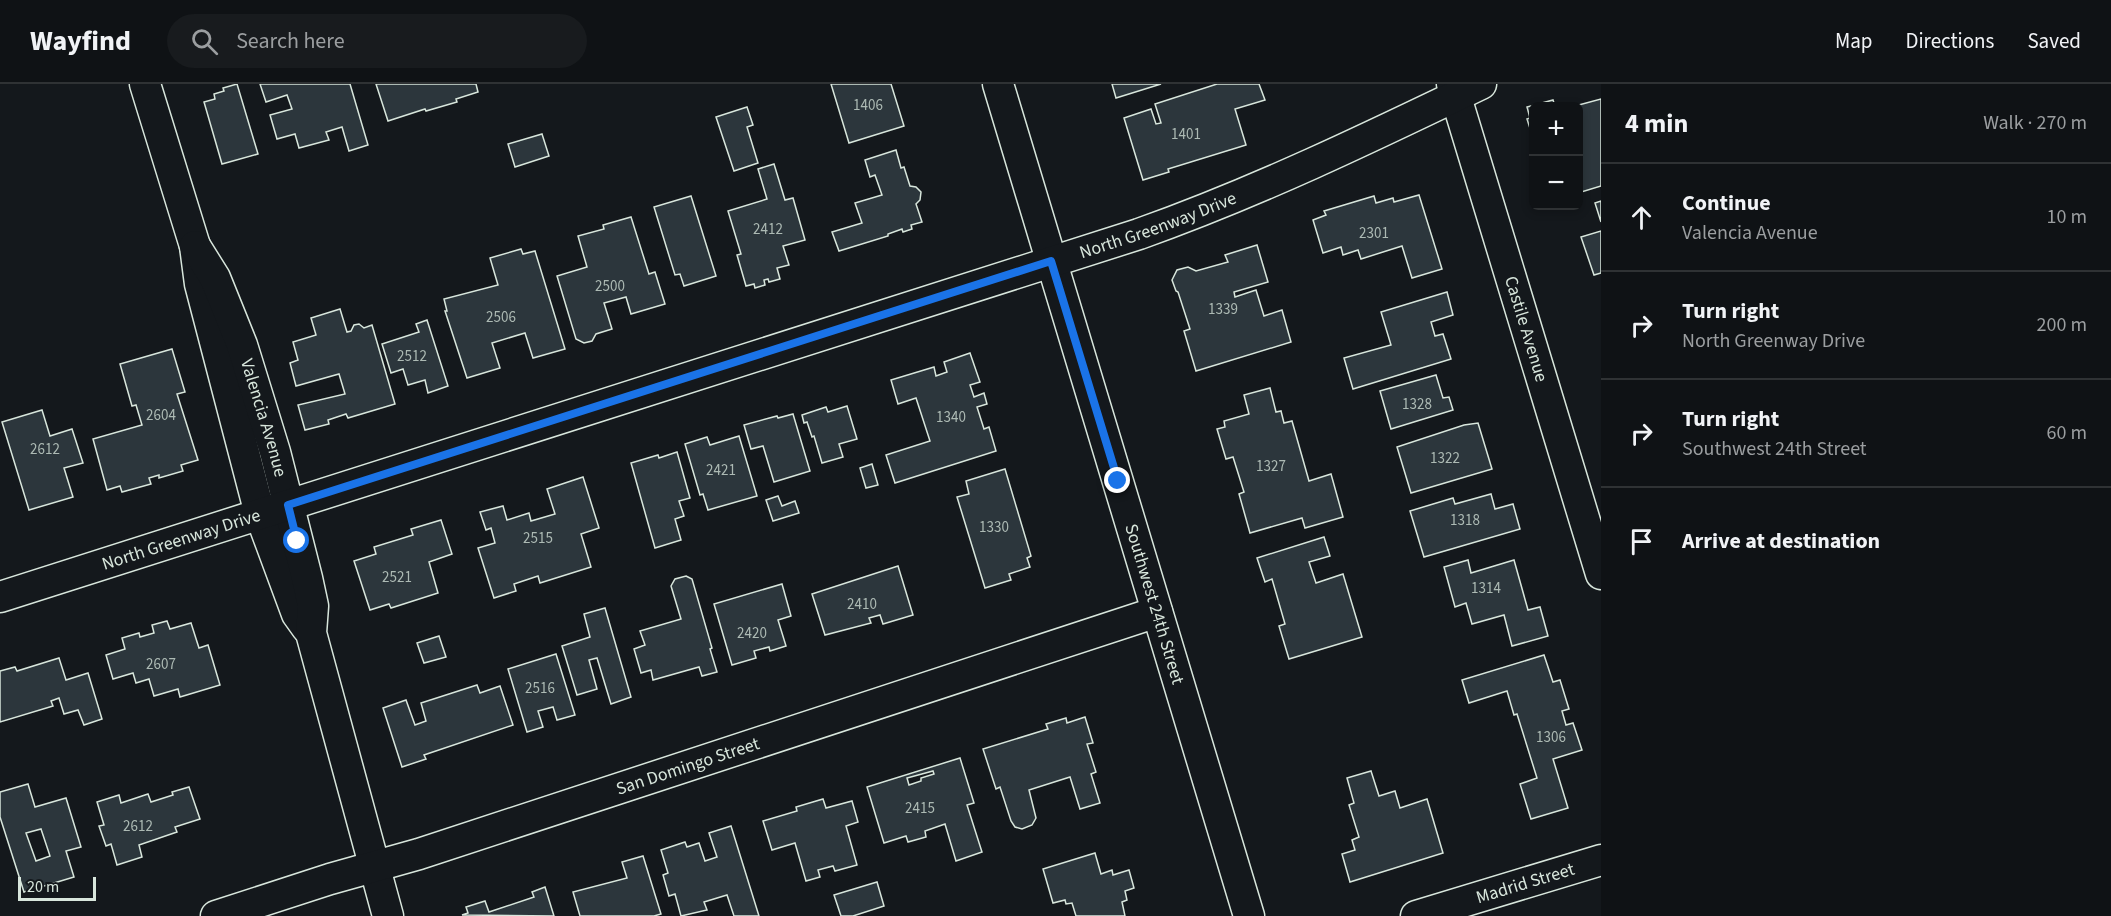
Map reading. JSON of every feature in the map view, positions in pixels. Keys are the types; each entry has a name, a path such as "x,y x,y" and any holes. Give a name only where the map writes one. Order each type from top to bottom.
{"street":[{"name":"Valencia Avenue","path":"145,84 195,246 200,284 260,514 297,614 310,633 388,916"},
{"name":"Southwest 24th Street","path":"998,84 1249,916"},
{"name":"North Greenway Drive","path":"0,597 1123,239 1242,196 1359,144 1463,88"},
{"name":"Castile Avenue","path":"1463,88 1601,574"},
{"name":"Valencia Avenue","path":"195,246 215,278 256,387 312,606 310,633"},
{"name":"San Domingo Street","path":"216,916 419,854 1157,612"},
{"name":"Madrid Street","path":"1416,916 1601,860"}],"building":[{"path":"237,84 258,154 222,164 204,102 215,99 214,94 224,91 223,88"},
{"path":"260,84 350,84 368,145 349,151 342,127 326,132 329,140 299,148 295,134 277,139 270,115 292,109 287,95 266,102"},
{"path":"376,84 476,84 478,92 456,99 457,102 388,121"},
{"path":"831,84 891,84 904,126 849,143"},
{"path":"1112,84 1161,84 1116,98"},
{"path":"1217,84 1259,84 1265,100 1235,109 1246,145 1168,169 1169,172 1143,180 1124,118 1151,109 1156,124 1161,123 1155,104"},
{"path":"1601,99 1601,186 1583,191 1583,156 1583,104"},
{"path":"747,107 753,125 747,127 758,163 734,171 716,117"},
{"path":"542,134 549,156 515,167 508,144"},
{"path":"896,150 901,168 904,167 910,186 916,187 921,192 920,200 916,204 922,222 911,225 912,229 903,232 902,229 888,236 839,251 832,232 862,223 855,203 882,195 875,175 870,177 865,160"},
{"path":"774,164 785,200 793,198 805,240 783,246 789,265 777,268 780,279 769,282 768,279 764,280 765,285 755,288 754,284 746,286 737,255 741,254 728,211 767,199 758,169"},
{"path":"1419,195 1442,269 1412,278 1402,246 1361,259 1358,250 1343,255 1341,247 1323,253 1313,220 1326,215 1324,211 1374,196 1376,203 1393,198 1394,202"},
{"path":"691,196 716,276 684,286 680,274 675,275 654,207"},
{"path":"1601,201 1601,222 1595,203"},
{"path":"631,217 649,274 655,272 665,304 631,314 626,297 604,303 612,329 596,334 592,341 584,343 576,339 557,276 587,267 578,236 604,229 603,225"},
{"path":"1601,231 1601,273 1594,275 1581,237"},
{"path":"1257,245 1268,282 1234,292 1235,297 1256,290 1264,316 1282,310 1291,342 1196,371 1184,331 1190,329 1172,280 1177,270 1188,267 1196,271 1228,262 1225,255"},
{"path":"521,249 523,254 535,251 565,349 533,358 525,333 492,343 500,368 467,378 445,311 447,311 444,299 498,285 490,258"},
{"path":"1447,292 1453,315 1431,322 1435,336 1443,334 1451,359 1353,389 1344,358 1391,345 1381,312"},
{"path":"340,309 347,332 351,331 354,325 359,324 364,328 372,325 395,404 348,418 346,414 328,420 329,424 305,430 298,405 345,394 339,374 296,386 290,363 298,360 293,342 316,335 311,318"},
{"path":"427,320 448,386 428,393 425,380 408,385 403,369 391,373 382,344 419,332 416,324"},
{"path":"172,349 185,392 177,394 198,460 181,465 183,471 159,478 159,475 149,478 151,484 122,492 120,486 107,490 93,439 142,425 136,405 132,406 120,364"},
{"path":"970,353 980,382 970,385 974,397 984,393 987,404 977,407 984,429 989,427 996,451 895,483 886,455 930,441 916,398 898,404 891,380 934,367 936,376 947,372 944,362"},
{"path":"1436,375 1443,398 1449,397 1453,410 1391,429 1380,391"},
{"path":"1270,388 1276,412 1281,411 1284,423 1292,421 1309,481 1331,474 1343,517 1305,528 1302,518 1250,533 1239,494 1244,492 1233,457 1226,459 1217,429 1225,427 1224,421 1249,414 1244,395"},
{"path":"847,406 857,439 839,444 843,457 822,463 814,436 812,437 807,422 804,423 802,415 826,407 828,412"},
{"path":"42,410 50,436 72,429 83,463 64,468 73,497 29,510 2,422"},
{"path":"793,414 810,471 774,482 763,446 751,449 744,425"},
{"path":"1478,423 1492,469 1411,493 1397,447 1464,425"},
{"path":"739,436 757,496 708,510 703,494 700,495 685,444 707,437 710,445"},
{"path":"677,452 690,498 679,501 684,516 675,519 681,540 655,548 631,463"},
{"path":"872,464 878,485 866,488 860,468"},
{"path":"1005,469 1031,556 1027,558 1030,567 1009,574 1011,580 985,588 957,497 969,494 966,481"},
{"path":"583,477 599,528 581,534 591,567 540,583 538,576 514,584 516,591 494,598 478,548 495,543 491,528 486,530 480,512 503,506 507,520 529,513 531,521 555,514 547,489"},
{"path":"1491,494 1495,509 1513,504 1520,529 1424,557 1410,511 1453,498 1455,504"},
{"path":"778,496 782,506 795,501 799,513 773,521 766,500"},
{"path":"441,520 452,554 429,562 438,593 391,608 389,604 370,610 354,561 376,554 374,547 413,535 411,529"},
{"path":"1324,537 1330,556 1309,562 1316,583 1343,574 1362,637 1289,659 1279,626 1285,624 1272,579 1265,582 1257,558"},
{"path":"1468,560 1471,573 1514,560 1528,610 1540,607 1548,636 1512,646 1504,615 1472,624 1466,603 1455,607 1444,567"},
{"path":"898,566 913,615 883,624 880,615 869,618 871,623 825,635 812,594"},
{"path":"686,576 692,579 717,672 702,676 699,667 653,680 651,670 641,673 634,649 645,645 640,631 681,619 671,586 675,579"},
{"path":"782,584 791,616 778,620 786,646 770,651 769,647 754,651 756,658 732,665 714,604"},
{"path":"605,608 631,697 611,704 597,658 589,660 597,689 577,695 562,646 590,637 584,614"},
{"path":"167,621 170,629 191,623 199,648 208,645 220,685 180,697 178,689 154,696 149,679 136,683 133,673 113,679 106,655 125,649 122,638 139,633 140,637 154,633 152,625"},
{"path":"439,636 446,657 424,663 417,643"},
{"path":"556,654 575,715 557,720 553,707 538,711 543,727 527,732 508,669"},
{"path":"1544,655 1553,682 1560,680 1569,709 1562,711 1566,725 1573,723 1582,750 1553,759 1568,808 1531,819 1520,784 1537,778 1517,714 1514,715 1507,691 1469,703 1462,680"},
{"path":"59,658 66,680 88,673 102,719 84,725 78,710 64,714 59,698 51,701 53,706 0,722 0,671 15,667 17,671"},
{"path":"477,685 480,693 500,686 513,725 424,755 426,759 402,767 383,708 406,700 415,725 426,721 421,703"},
{"path":"1085,717 1093,743 1087,744 1096,772 1091,774 1100,803 1080,809 1070,777 1029,790 1036,818 1032,825 1022,829 1015,827 1000,787 996,789 983,749 1048,729 1046,724 1066,718 1067,723"},
{"path":"960,758 974,803 967,805 982,852 956,861 945,824 925,831 926,837 908,842 906,836 884,843 867,787","holes":["933,771 934,774 921,778 921,781 909,785 907,778"]},
{"path":"1371,771 1379,796 1395,791 1400,808 1427,799 1443,853 1350,882 1342,854 1355,850 1352,840 1359,837 1349,805 1354,803 1347,778"},
{"path":"28,784 35,807 66,798 81,847 66,851 74,877 24,892 0,817 0,792","holes":["41,829 50,856 36,861 26,833"]},
{"path":"189,787 200,819 175,827 177,832 139,845 142,857 117,865 111,844 106,846 99,826 104,825 97,802 119,795 121,803 148,794 151,802"},
{"path":"823,799 826,808 852,801 858,822 846,826 857,865 835,871 833,866 818,870 820,877 806,881 795,843 772,850 763,821 797,811 796,807"},
{"path":"731,826 759,916 734,916 727,895 704,902 707,910 681,916 675,894 669,896 663,875 668,873 661,850 685,842 687,847 699,843 705,861 717,857 709,833"},
{"path":"1095,853 1101,874 1112,870 1113,875 1129,870 1134,888 1125,891 1127,900 1122,902 1125,916 1076,916 1072,903 1066,904 1065,900 1053,903 1043,869"},
{"path":"643,856 661,914 654,916 580,916 573,892 627,878 622,862"},
{"path":"877,882 884,906 853,916 841,916 834,895"},
{"path":"545,887 554,916 462,915 468,913 466,907 485,901 489,912 534,897 532,892"}],"route":[{"path":"297,541 288,505 1051,261 1118,481"}]}
